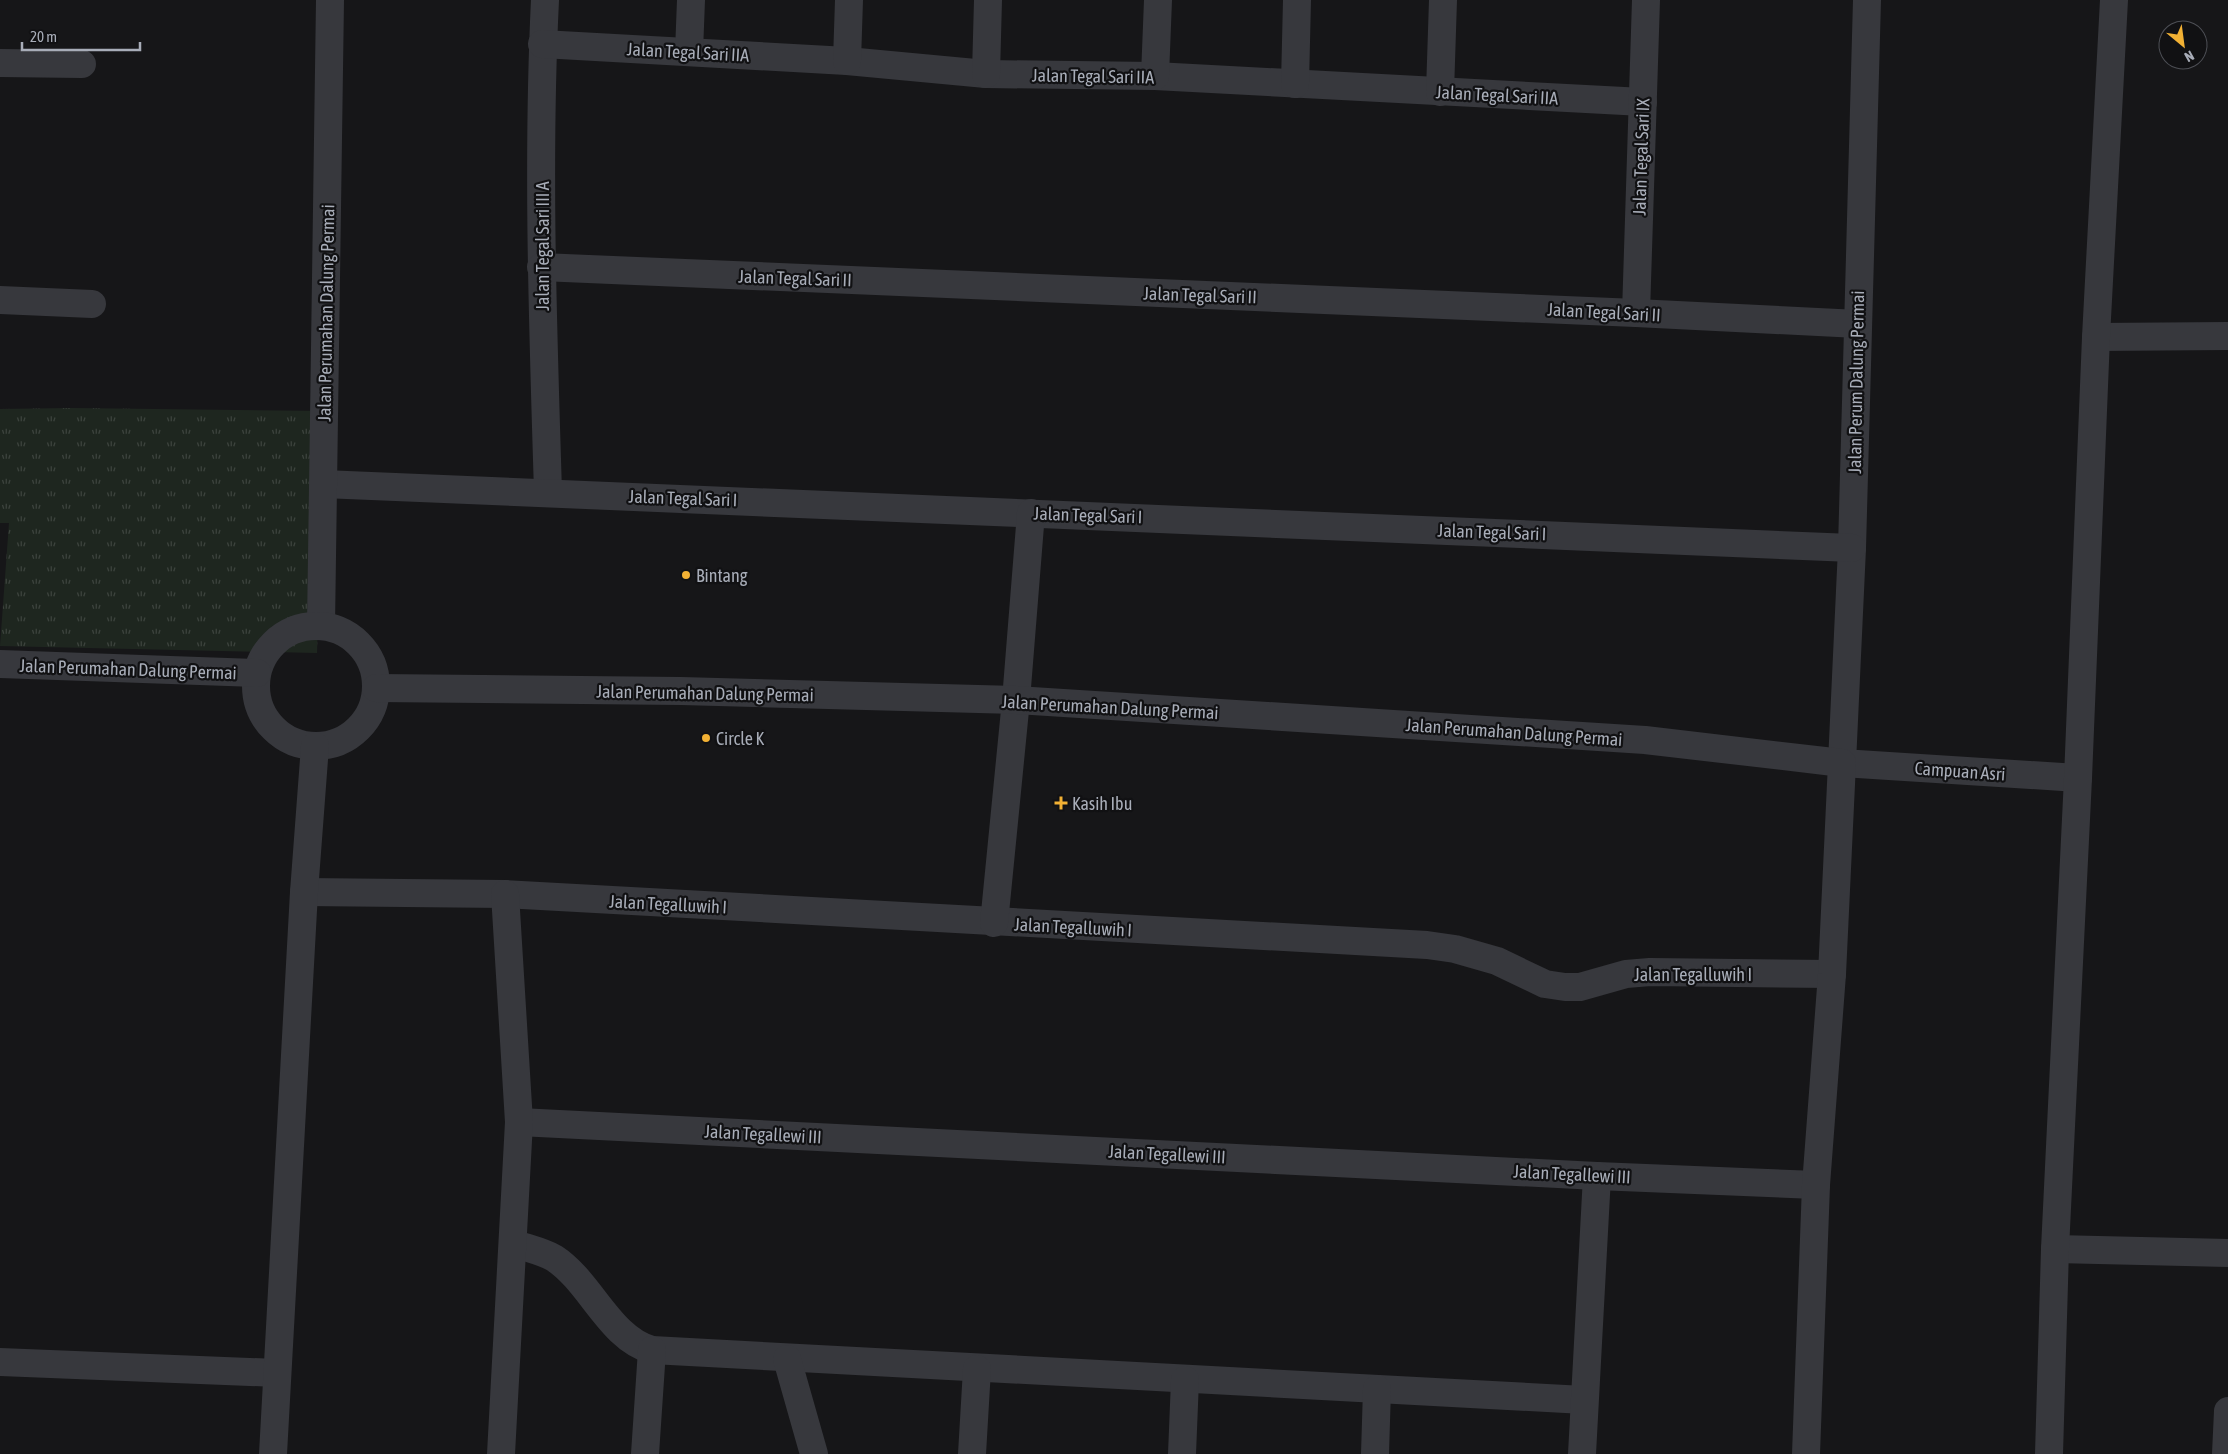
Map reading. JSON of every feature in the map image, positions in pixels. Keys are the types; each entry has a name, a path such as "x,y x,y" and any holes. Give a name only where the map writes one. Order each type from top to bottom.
{"street":[{"name":"Jalan Perumahan Dalung Permai","path":"321,626 330,0"},
{"name":"Jalan Tegal Sari III A","path":"545,0 542,44 541,267 548,492"},
{"path":"689,52 691,0"},
{"path":"847,60 848,0"},
{"path":"986,74 988,0"},
{"path":"1155,76 1158,0"},
{"path":"1295,84 1297,0"},
{"path":"1440,92 1443,0"},
{"name":"Jalan Tegal Sari IX","path":"1636,313 1646,0"},
{"name":"Jalan Perum Dalung Permai","path":"1806,1454 1816,1184 1832,974 1852,548 1867,0"},
{"path":"2048,1454 2055,1248 2078,778 2096,337 2114,0"},
{"name":"Jalan Tegal Sari IIA","path":"542,44 847,60 986,74 1155,76 1643,102"},
{"path":"0,63 82,64"},
{"name":"Jalan Tegal Sari II","path":"541,267 1858,324"},
{"path":"0,300 92,304"},
{"path":"2096,337 2228,336"},
{"name":"Jalan Tegal Sari I","path":"323,484 1852,548"},
{"path":"994,922 1016,700 1030,513"},
{"path":"321,626 343,632 361,646 372,666 376,688 371,710 358,729 338,742 315,746 298,743 282,736 269,724 260,708 255,691 256,673 263,657 273,644 287,633 303,627 321,626"},
{"name":"Jalan Perumahan Dalung Permai","path":"0,664 256,673"},
{"name":"Jalan Perumahan Dalung Permai","path":"376,688 681,691 1016,700 1645,740 1842,763"},
{"path":"273,1454 304,892 315,746"},
{"name":"Campuan Asri","path":"1842,763 2078,778"},
{"name":"Jalan Tegalluwih I","path":"304,892 505,894 1427,945 1455,949 1498,961 1545,984 1565,987 1580,987 1626,974 1650,972 1832,974"},
{"path":"501,1454 519,1122 505,894"},
{"name":"Jalan Tegallewi III","path":"519,1122 1597,1176 1816,1184"},
{"path":"1582,1454 1597,1176"},
{"path":"513,1243 553,1258 574,1276 626,1337 640,1347 652,1350 787,1359 1584,1400"},
{"path":"2055,1248 2228,1253"},
{"path":"646,1454 652,1350"},
{"path":"787,1359 814,1454"},
{"path":"0,1362 277,1374"},
{"path":"972,1454 977,1369"},
{"path":"1182,1454 1185,1380"},
{"path":"1375,1454 1377,1389"},
{"path":"2226,1454 2228,1411"}],"green space":[{"path":"0,409 324,411 317,653 0,646 9,523 0,523"}],"place":[{"name":"Bintang","path":"686,575"},
{"name":"Circle K","path":"706,738"},
{"name":"Kasih Ibu","path":"1061,803"}]}
